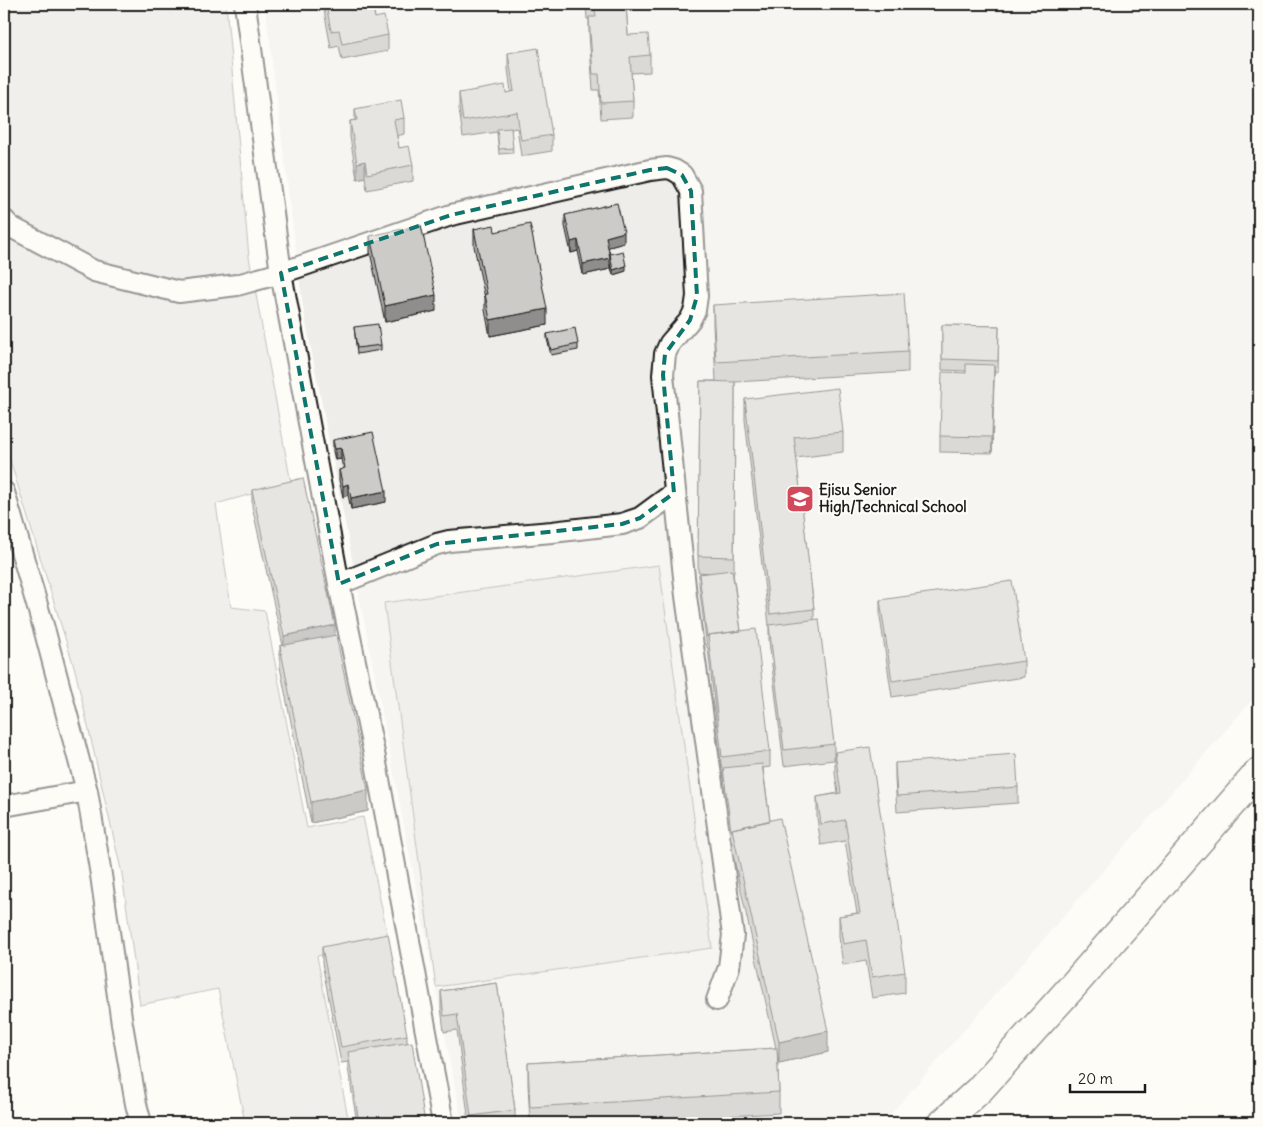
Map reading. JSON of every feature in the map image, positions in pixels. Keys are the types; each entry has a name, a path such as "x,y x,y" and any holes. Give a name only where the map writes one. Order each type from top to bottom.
{"main road":[{"path":"943,1123 980,1090 1259,772"}],"street":[{"path":"245,4 281,273 339,584 375,758 443,1123"},
{"path":"4,220 11,227 94,272 179,292 237,286 281,273 451,215 650,170 667,168 682,175 691,191 697,296 695,310 690,320 670,343 665,354 663,375 687,606 733,935 729,967 717,1000"},
{"path":"4,492 45,632 87,791 102,875 122,1024 141,1123"},
{"path":"339,584 437,544 449,541 622,524 640,518 674,493"},
{"path":"4,806 87,791"}],"highlighted area":[{"path":"667,168 682,175 691,191 697,296 690,320 665,354 663,375 674,493 640,518 622,524 437,544 339,584 281,273 451,215 650,170"}],"shaded area":[{"path":"4,4 226,4 249,257 291,483 216,504 231,607 265,611 307,828 363,817 389,942 317,956 349,1123 245,1123 218,989 140,1005 122,874 75,670 4,441"},
{"name":"Ejisu Senior High/Technical School","path":"265,4 1259,4 1259,692 883,1123 462,1123 303,307"},
{"path":"659,565 712,948 436,987 384,603"}],"building":[{"path":"326,4 372,4 375,18 384,16 388,35 342,44 339,30 331,31"},
{"path":"594,4 626,4 628,35 648,34 650,55 630,57 633,101 601,103 599,74 593,74 589,17 596,17"},
{"path":"538,48 552,135 521,140 517,112 463,121 459,93 505,85 506,93 514,91 508,53"},
{"path":"401,100 404,118 394,120 399,148 409,146 413,165 367,174 365,161 357,163 350,121 357,120 355,109"},
{"path":"511,128 513,148 499,149 497,129"},
{"path":"617,203 624,232 606,237 610,258 583,264 578,240 571,242 565,215"},
{"path":"530,224 547,309 490,320 485,294 487,294 474,229 494,225 495,232"},
{"path":"421,225 436,295 385,306 370,236"},
{"path":"623,251 626,266 613,270 610,254"},
{"path":"904,293 908,351 716,362 713,305"},
{"path":"378,324 381,345 357,348 354,327"},
{"path":"942,325 999,326 998,361 942,359"},
{"path":"575,328 578,344 551,350 547,334"},
{"path":"966,364 994,365 992,437 940,436 942,372 966,373"},
{"path":"700,381 735,382 734,557 698,556"},
{"path":"838,388 843,432 794,437 814,609 770,614 745,399"},
{"path":"373,432 386,491 351,498 348,484 343,486 339,470 345,468 341,448 335,449 333,440"},
{"path":"303,478 335,625 284,636 252,490"},
{"path":"732,570 741,631 708,635 707,637 699,574"},
{"path":"1012,581 1024,661 892,681 880,600"},
{"path":"819,619 834,744 784,750 769,625"},
{"path":"756,629 770,751 722,757 708,635"},
{"path":"336,635 368,790 311,802 280,646"},
{"path":"870,747 905,972 872,977 866,940 843,944 839,916 860,913 845,820 821,824 817,797 841,793 835,752"},
{"path":"1016,754 1018,787 897,796 895,763"},
{"path":"762,764 770,821 732,829 731,831 723,768"},
{"path":"780,818 828,1031 779,1042 732,829"},
{"path":"388,934 407,1035 341,1047 322,947"},
{"path":"497,983 515,1110 471,1116 457,1014 444,1016 441,991"},
{"path":"412,1042 425,1123 359,1123 348,1052"},
{"path":"777,1048 779,1092 530,1107 528,1063"}],"place":[{"name":"Ejisu Senior High/Technical School","path":"800,499"}]}
